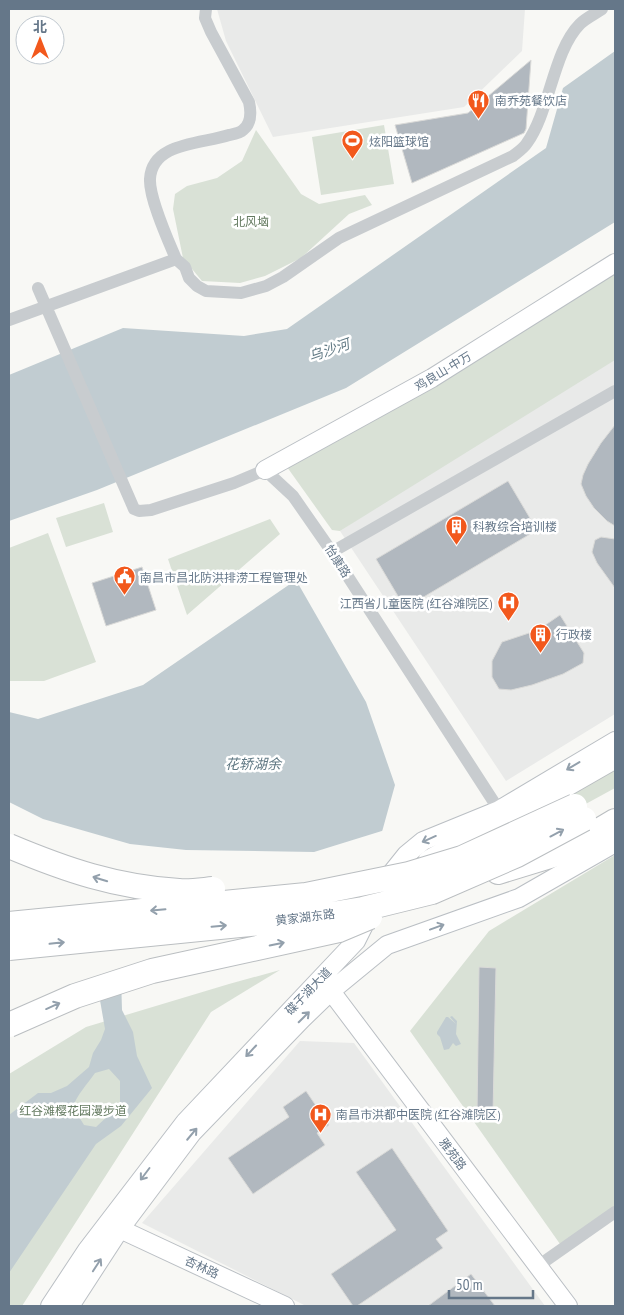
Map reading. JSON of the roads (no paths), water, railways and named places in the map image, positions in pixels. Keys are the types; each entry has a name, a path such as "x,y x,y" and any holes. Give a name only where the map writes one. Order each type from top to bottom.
{"highway":[{"path":"9,846 56,866 111,882 180,891 409,874 615,756"},
{"name":"黄家湖东路","path":"9,924 306,896 409,874 462,858 580,812 517,854 432,892 363,909 301,919 9,948"},
{"path":"9,1025 75,996 152,971 339,930 432,892 563,852 615,821"}],"main road":[{"name":"鸡良山-中万","path":"265,470 432,378 615,263"},
{"name":"碟子湖大道","path":"70,1306 120,1228 192,1133 302,1019 356,941 390,876 406,856 423,841 499,810 615,741"},
{"name":"碟子湖大道","path":"50,1306 87,1250 185,1122 326,984 388,945 518,898 615,843"},
{"name":"雅苑路","path":"326,984 568,1306"},
{"name":"杏林路","path":"120,1228 284,1306"}],"street":[{"path":"206,9 205,18 211,32 249,102 251,114 248,125 242,131 182,146 162,154 152,166 150,182 158,215 176,259 184,267 189,278 206,291 241,293 266,286 283,277 339,238 513,156 527,144 536,127 561,56 572,34 580,24 602,9"},
{"path":"9,320 176,259"},
{"path":"38,288 134,509 139,512 151,510 234,483 265,470"},
{"path":"332,552 615,391"},
{"name":"怡康路","path":"265,470 293,496 332,552 499,810"},
{"path":"538,1266 615,1212"}],"water":[{"name":"乌沙河","path":"615,51 615,222 346,388 97,490 9,521 9,375 123,328 244,336 287,329 546,148 563,88"},
{"name":"花轿湖余","path":"296,580 366,702 395,785 375,857 120,944 122,1010 133,1032 137,1056 152,1088 121,1126 96,1144 9,1273 9,1115 38,1093 51,1093 67,1086 89,1067 93,1053 105,1029 92,954 9,984 9,712 38,719 143,685","holes":["109,1069 120,1081 120,1102 96,1127 84,1125 73,1107 95,1073"]},
{"path":"452,1016 457,1021 456,1034 461,1044 456,1046 453,1043 449,1049 444,1050 437,1032 446,1017 456,1024 450,1017"}],"place":[{"name":"南乔苑餐饮店","path":"479,119"},
{"name":"炫阳篮球馆","path":"353,160"},
{"name":"科教综合培训楼","path":"457,545"},
{"name":"南昌市昌北防洪排涝工程管理处","path":"124,596"},
{"name":"江西省儿童医院 (红谷滩院区)","path":"508,622"},
{"name":"行政楼","path":"540,653"},
{"name":"南昌市洪都中医院 (红谷滩院区)","path":"320,1133"}],"park label":[{"name":"北风垴","path":"251,221"},
{"name":"红谷滩樱花园漫步道","path":"73,1110"}]}
